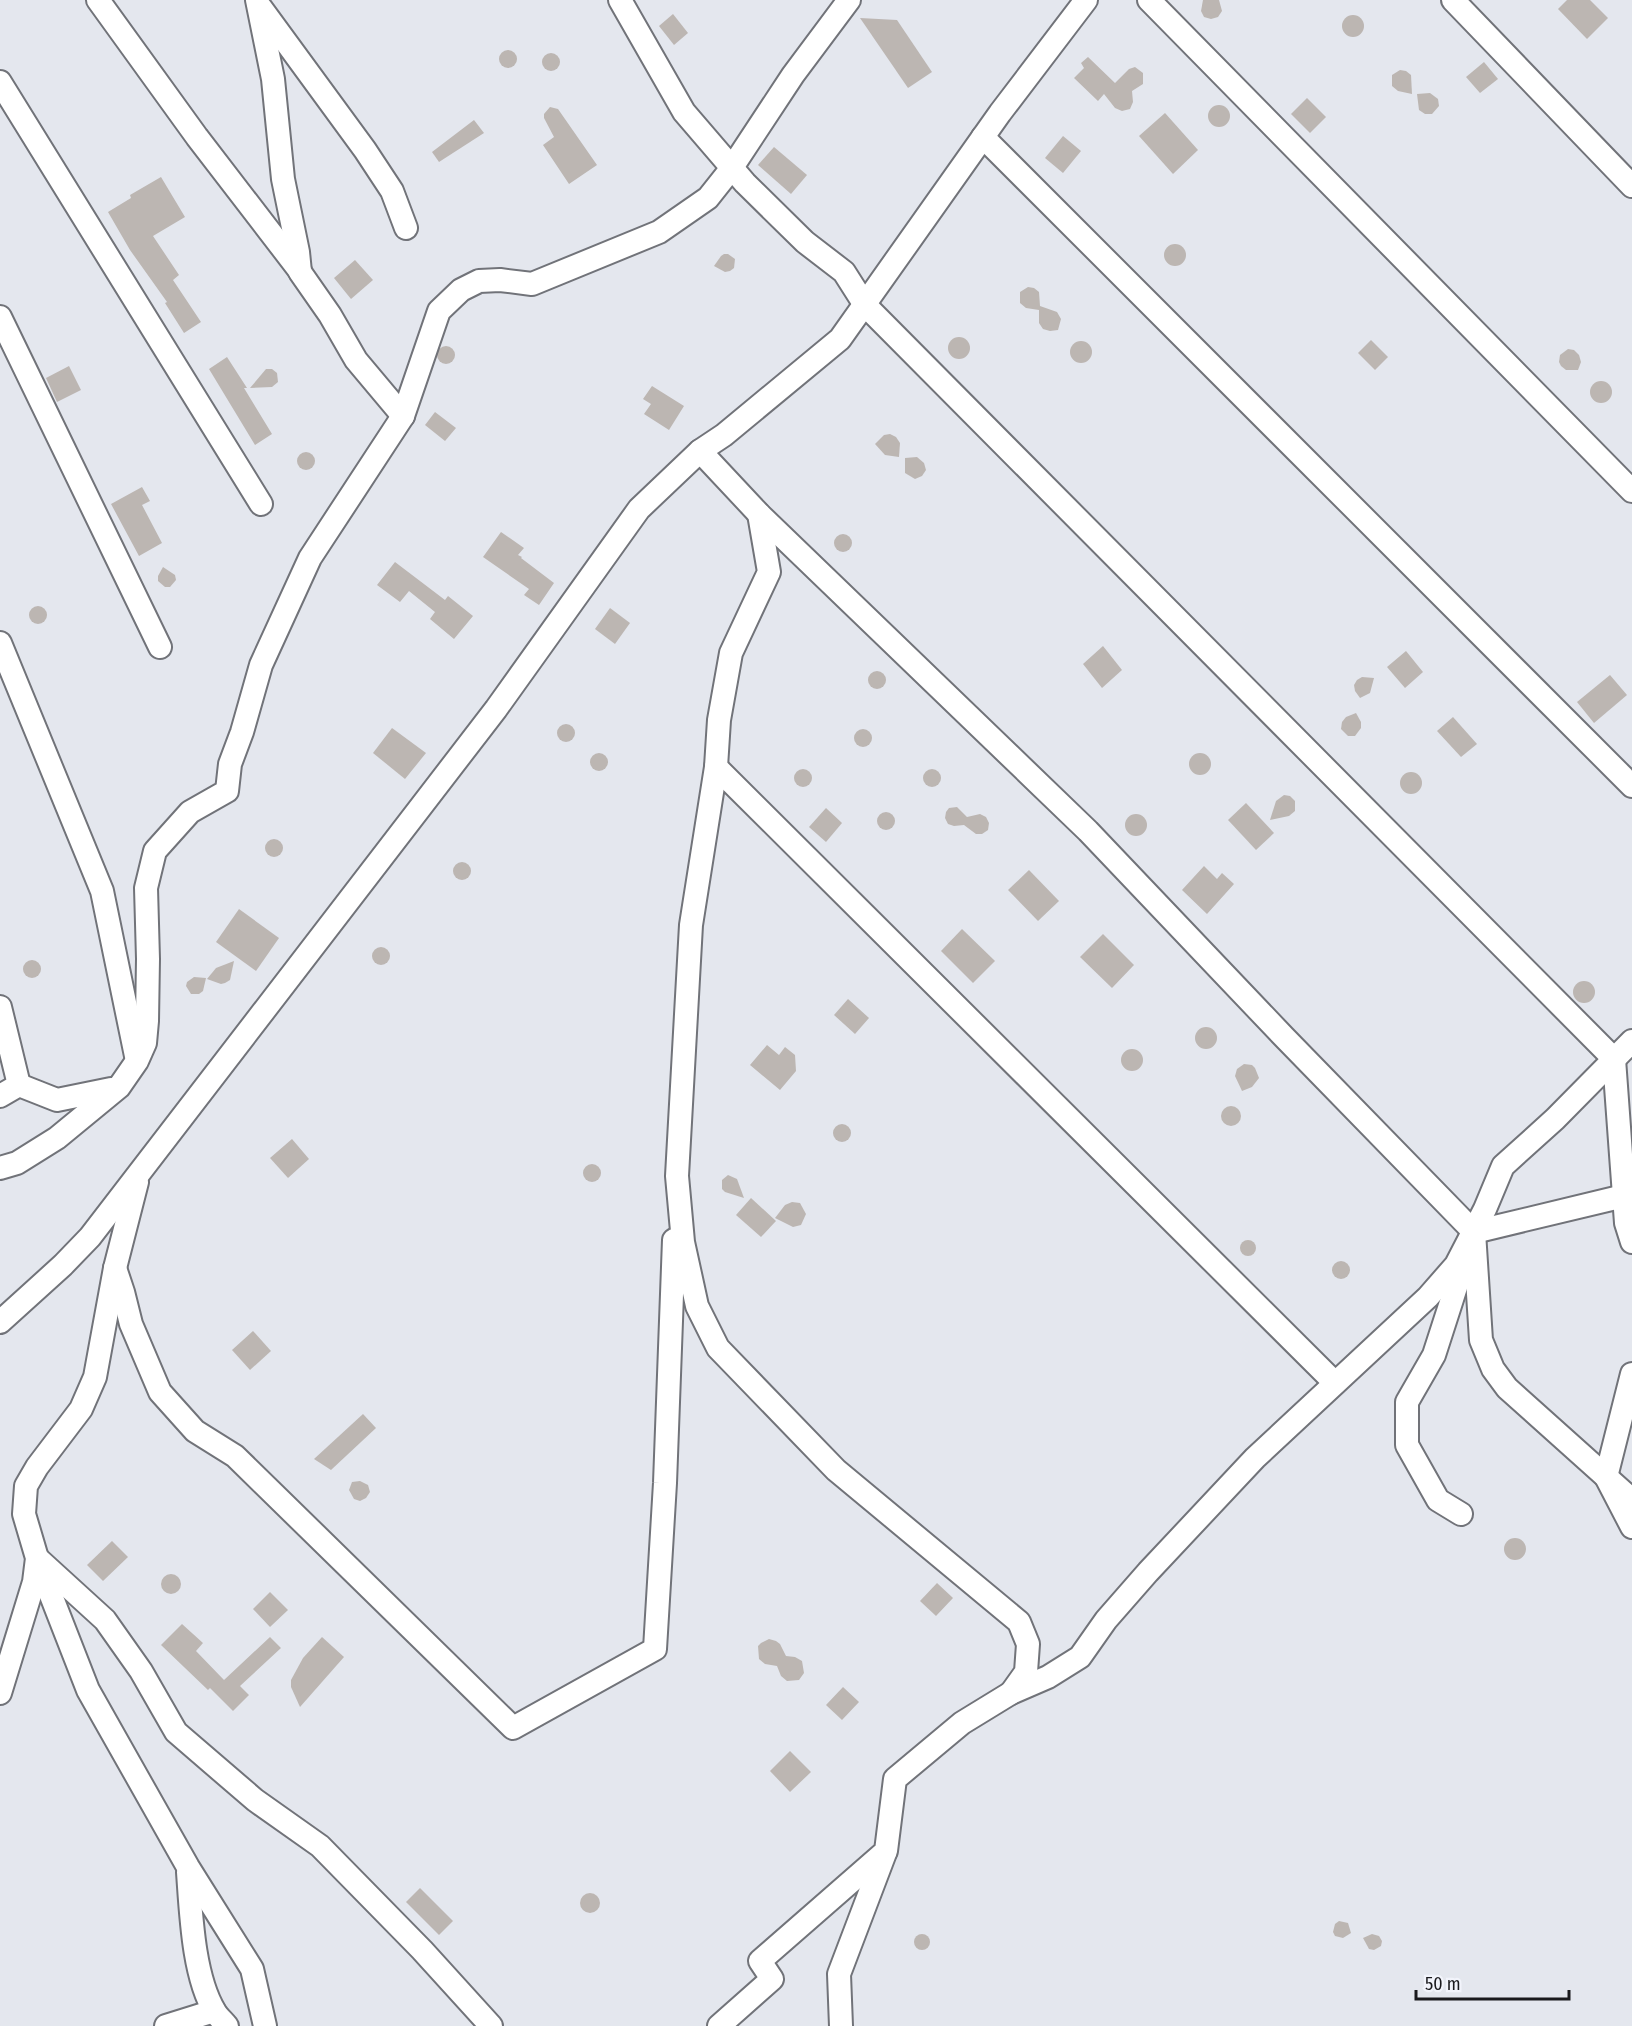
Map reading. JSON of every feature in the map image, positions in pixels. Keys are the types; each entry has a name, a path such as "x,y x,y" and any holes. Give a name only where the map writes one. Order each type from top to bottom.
{"street":[{"path":"98,0 197,137 300,272 330,315 356,360 403,416"},
{"path":"620,0 684,112 731,169 805,242 844,272 865,304 1623,1058 1628,1188 1622,1205 1630,1231"},
{"path":"0,1168 18,1163 57,1138 118,1087 137,1061 145,1043 147,1021 146,888 155,851 190,812 227,791 230,764 242,732 261,665 310,558 403,416 439,311 461,290 480,281 500,280 532,284 659,232 708,198 731,169 793,75 849,0"},
{"path":"0,1322 63,1265 90,1237 496,709 639,509 700,451 724,435 840,339 983,137 1086,0"},
{"path":"1149,0 1632,491"},
{"path":"1454,0 1632,186"},
{"path":"256,1 273,79 283,179 300,272"},
{"path":"256,1 365,150 392,191 406,228"},
{"path":"0,82 261,504"},
{"path":"983,137 1632,786"},
{"path":"0,317 160,647"},
{"path":"700,451 759,514 1088,831 1474,1232 1481,1340 1493,1370 1507,1388 1632,1500"},
{"path":"115,1268 131,1324 160,1392 195,1431 235,1456 513,1728 655,1649 691,925 716,767 719,720 731,653 769,572 759,514"},
{"path":"0,643 102,891 137,1061"},
{"path":"716,767 1335,1383"},
{"path":"0,1007 10,1090 57,1100 118,1087"},
{"path":"842,2026 839,1974 886,1851 894,1779 962,1723 1011,1693 1048,1677 1080,1657 1106,1620 1255,1458 1428,1297 1456,1265 1474,1232 1503,1166 1623,1058 1632,1041"},
{"path":"140,1170 115,1268 95,1377 81,1409 37,1467 26,1486 24,1514 37,1558 88,1690 188,1867 252,1969 265,2026"},
{"path":"677,1176 683,1242 697,1306 718,1348 836,1470 1019,1622 1028,1644 1026,1672 1011,1693"},
{"path":"1474,1232 1628,1188"},
{"path":"1461,1514 1438,1500 1407,1445 1407,1402 1434,1355 1474,1232"},
{"path":"1632,1374 1606,1477 1632,1527"},
{"path":"0,1693 34,1582 37,1558"},
{"path":"37,1558 105,1620 141,1671 176,1732 255,1800 320,1846 422,1950 491,2026"},
{"path":"719,2026 772,1979 760,1961 886,1851"},
{"path":"166,2026 221,2019 201,1978 193,1937 188,1867"}],"building":[{"path":"1203,0 1219,0 1222,11 1218,17 1211,19 1204,17 1201,11"},
{"path":"1567,0 1590,0 1608,18 1587,39 1558,9"},
{"path":"673,14 688,33 674,45 659,26"},
{"path":"1353,15 1361,18 1364,26 1361,34 1353,37 1345,34 1342,26 1345,18"},
{"path":"860,18 897,20 932,72 908,88"},
{"path":"508,50 514,53 517,59 514,65 508,68 502,65 499,59 502,53"},
{"path":"551,53 557,56 560,62 557,68 551,71 545,68 542,62 545,56"},
{"path":"1088,57 1115,83 1129,69 1135,67 1143,73 1143,84 1132,91 1133,102 1130,109 1122,111 1115,108 1104,94 1098,101 1074,78 1084,68 1081,63"},
{"path":"1484,62 1498,79 1480,93 1466,77"},
{"path":"1400,70 1411,75 1412,94 1398,91 1392,86 1392,75"},
{"path":"1430,93 1438,99 1439,106 1432,114 1425,114 1419,110 1417,94"},
{"path":"1307,98 1326,117 1310,133 1291,114"},
{"path":"1219,105 1227,108 1230,116 1227,124 1219,127 1211,124 1208,116 1211,108"},
{"path":"550,107 558,109 597,165 569,184 543,145 554,137 544,118 544,114"},
{"path":"1165,113 1198,150 1173,174 1139,136"},
{"path":"474,120 484,133 439,162 432,152"},
{"path":"1063,136 1081,151 1063,173 1045,158"},
{"path":"774,147 807,175 791,194 758,165"},
{"path":"161,177 185,217 153,236 179,275 173,280 201,322 184,333 165,303 167,302 130,250 108,212 131,198 130,195"},
{"path":"1175,244 1183,247 1186,255 1183,263 1175,266 1167,263 1164,255 1167,247"},
{"path":"724,254 735,259 734,268 725,272 714,266"},
{"path":"355,260 373,280 351,299 334,278"},
{"path":"1028,287 1039,292 1040,306 1057,312 1061,319 1058,330 1043,329 1039,323 1039,310 1026,308 1020,303 1020,292"},
{"path":"959,337 967,340 970,348 967,356 959,359 951,356 948,348 951,340"},
{"path":"1371,340 1388,357 1375,370 1358,353"},
{"path":"1081,341 1089,344 1092,352 1089,360 1081,363 1073,360 1070,352 1073,344"},
{"path":"446,346 452,349 455,355 452,361 446,364 440,361 437,355 440,349"},
{"path":"1568,349 1574,350 1579,355 1581,362 1578,370 1566,370 1559,362 1560,355"},
{"path":"227,357 272,434 255,445 209,369"},
{"path":"69,366 81,390 57,402 46,378"},
{"path":"266,369 272,369 277,373 278,382 272,387 250,388"},
{"path":"1601,381 1609,384 1612,392 1609,400 1601,403 1593,400 1590,392 1593,384"},
{"path":"652,386 684,406 669,430 644,414 651,404 643,399"},
{"path":"435,412 456,428 445,441 425,425"},
{"path":"890,434 900,443 899,457 885,455 875,444 884,435"},
{"path":"306,452 314,457 315,461 310,469 306,470 298,465 297,461 302,453"},
{"path":"917,457 924,463 926,470 922,476 915,479 905,473 905,458"},
{"path":"142,487 150,501 142,505 162,543 139,556 111,504"},
{"path":"501,532 524,548 518,555 521,558 554,583 539,605 524,595 529,589 483,557"},
{"path":"843,534 849,537 852,543 849,549 843,552 837,549 834,543 837,537"},
{"path":"395,562 445,600 448,596 473,616 454,639 430,619 435,612 409,591 400,602 377,585"},
{"path":"163,567 175,575 176,580 170,587 165,587 158,581"},
{"path":"38,606 44,609 47,615 44,621 38,624 32,621 29,615 32,609"},
{"path":"610,608 630,623 615,644 595,629"},
{"path":"1103,646 1122,670 1102,688 1083,664"},
{"path":"1406,651 1423,672 1405,688 1387,667"},
{"path":"877,671 883,674 886,680 883,686 877,689 871,686 868,680 871,674"},
{"path":"1610,675 1627,695 1594,723 1577,702"},
{"path":"1362,677 1374,678 1370,693 1360,698 1354,685"},
{"path":"1356,713 1361,722 1361,728 1355,736 1348,736 1341,729 1342,722 1346,717"},
{"path":"1453,717 1477,744 1461,757 1437,731"},
{"path":"566,724 572,727 575,733 572,739 566,742 560,739 557,733 560,727"},
{"path":"392,728 426,753 405,779 373,753"},
{"path":"863,729 869,732 872,738 869,744 863,747 857,744 854,738 857,732"},
{"path":"599,753 605,756 608,762 605,768 599,771 593,768 590,762 593,756"},
{"path":"1200,753 1208,756 1211,764 1208,772 1200,775 1192,772 1189,764 1192,756"},
{"path":"803,769 809,772 812,778 809,784 803,787 797,784 794,778 797,772"},
{"path":"932,769 938,772 941,778 938,784 932,787 926,784 923,778 926,772"},
{"path":"1411,772 1419,775 1422,783 1419,791 1411,794 1403,791 1400,783 1403,775"},
{"path":"1284,795 1290,796 1295,801 1295,811 1289,816 1270,820 1276,801"},
{"path":"1246,803 1274,833 1256,850 1228,820"},
{"path":"957,807 967,817 980,814 986,817 989,823 988,830 982,834 976,834 964,825 948,824 945,818 946,812 949,808"},
{"path":"826,808 842,823 826,842 809,827"},
{"path":"886,812 892,815 895,821 892,827 886,830 880,827 877,821 880,815"},
{"path":"1136,814 1146,821 1147,825 1140,835 1136,836 1126,829 1125,825 1132,815"},
{"path":"274,839 280,842 283,848 280,854 274,857 268,854 265,848 268,842"},
{"path":"462,862 468,865 471,871 468,877 462,880 456,877 453,871 456,865"},
{"path":"1204,866 1217,879 1222,873 1234,884 1207,914 1182,890"},
{"path":"1029,870 1059,901 1038,921 1008,890"},
{"path":"239,909 279,938 256,971 216,942"},
{"path":"962,929 995,961 973,983 941,951"},
{"path":"1103,934 1134,965 1112,988 1080,957"},
{"path":"381,947 387,950 390,956 387,962 381,965 375,962 372,956 375,950"},
{"path":"32,960 38,963 41,969 38,975 32,978 26,975 23,969 26,963"},
{"path":"234,961 230,980 221,984 207,979 216,968"},
{"path":"194,977 206,978 203,991 199,994 191,994 186,986 187,982"},
{"path":"1584,981 1592,984 1595,992 1592,1000 1584,1003 1576,1000 1573,992 1576,984"},
{"path":"848,999 869,1018 855,1034 834,1015"},
{"path":"1206,1027 1214,1030 1217,1038 1214,1046 1206,1049 1198,1046 1195,1038 1198,1030"},
{"path":"767,1045 779,1055 785,1047 795,1055 796,1071 780,1090 750,1065"},
{"path":"1132,1049 1140,1052 1143,1060 1140,1068 1132,1071 1124,1068 1121,1060 1124,1052"},
{"path":"1244,1064 1252,1065 1259,1078 1252,1087 1242,1091 1235,1076 1237,1069"},
{"path":"1231,1106 1238,1109 1241,1116 1238,1123 1231,1126 1224,1123 1221,1116 1224,1109"},
{"path":"842,1124 848,1127 851,1133 848,1139 842,1142 836,1139 833,1133 836,1127"},
{"path":"292,1139 309,1159 288,1178 270,1158"},
{"path":"592,1164 598,1167 601,1173 598,1179 592,1182 586,1179 583,1173 586,1167"},
{"path":"728,1175 737,1179 744,1198 722,1189 722,1180"},
{"path":"751,1198 776,1221 761,1237 736,1215"},
{"path":"792,1202 800,1203 806,1214 801,1225 793,1227 775,1218 785,1205"},
{"path":"1245,1240 1251,1240 1256,1248 1254,1254 1245,1256 1240,1251 1240,1245"},
{"path":"1341,1261 1347,1264 1350,1270 1347,1276 1341,1279 1335,1276 1332,1270 1335,1264"},
{"path":"253,1331 271,1351 250,1370 232,1350"},
{"path":"363,1414 376,1428 331,1470 314,1459"},
{"path":"360,1481 368,1485 370,1492 360,1501 354,1499 349,1490 352,1482"},
{"path":"1515,1538 1523,1541 1526,1549 1523,1557 1515,1560 1507,1557 1504,1549 1507,1541"},
{"path":"112,1541 128,1557 103,1581 87,1565"},
{"path":"171,1574 178,1577 181,1584 178,1591 171,1594 164,1591 161,1584 164,1577"},
{"path":"937,1583 953,1598 936,1616 920,1601"},
{"path":"270,1592 288,1610 270,1627 253,1609"},
{"path":"182,1624 203,1643 196,1651 224,1680 270,1637 281,1648 240,1686 249,1695 233,1711 161,1645"},
{"path":"322,1637 344,1657 300,1707 291,1687 291,1680 303,1658"},
{"path":"769,1639 780,1644 786,1656 802,1661 804,1673 799,1680 787,1681 781,1676 777,1666 765,1664 759,1659 758,1646"},
{"path":"843,1687 859,1702 842,1720 826,1705"},
{"path":"790,1751 811,1772 790,1792 770,1771"},
{"path":"420,1888 453,1921 439,1935 406,1902"},
{"path":"590,1893 597,1896 600,1903 597,1910 590,1913 583,1910 580,1903 583,1896"},
{"path":"1339,1921 1348,1923 1351,1933 1343,1938 1335,1936 1333,1932 1335,1924"},
{"path":"919,1934 925,1934 930,1942 928,1948 919,1950 914,1945 914,1939"},
{"path":"1372,1934 1379,1936 1382,1941 1381,1946 1374,1950 1369,1949 1363,1938"}]}
